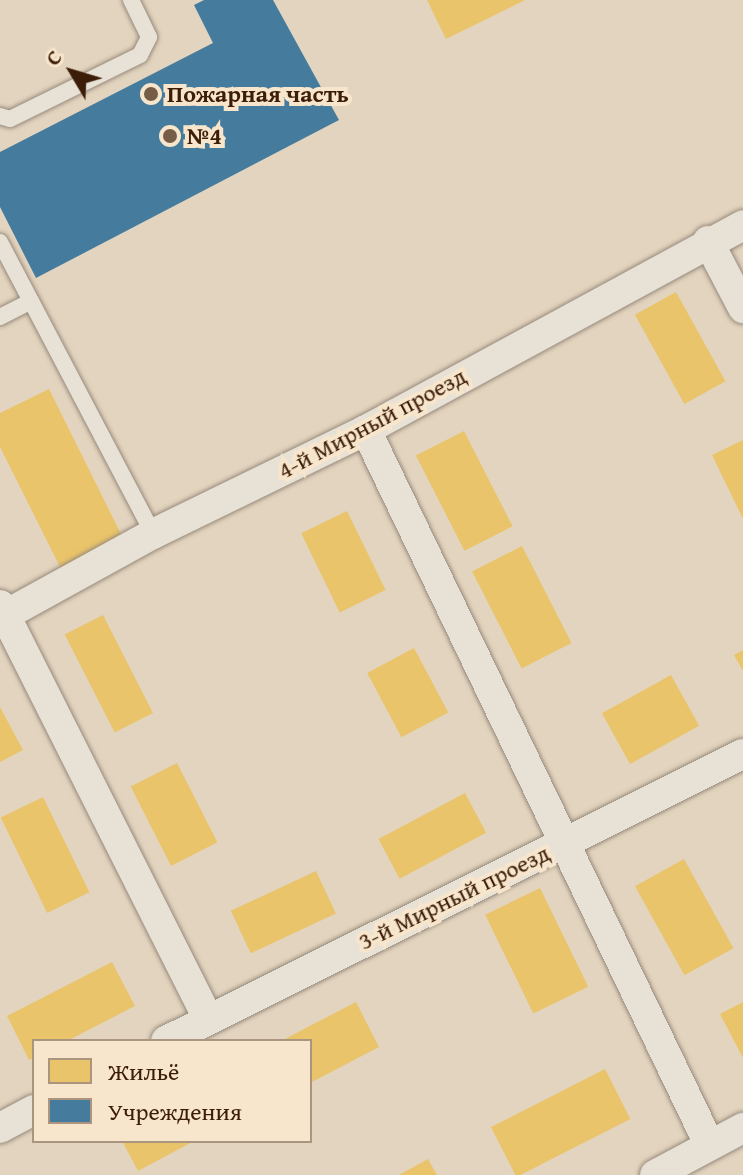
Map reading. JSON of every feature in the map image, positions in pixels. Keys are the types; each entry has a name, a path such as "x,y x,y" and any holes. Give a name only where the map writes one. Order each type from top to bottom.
{"street":[{"name":"4-й Мирный проезд","path":"2,613 153,534 366,430 708,241 743,225"},
{"path":"708,241 743,308"},
{"path":"366,430 709,1144"},
{"path":"2,613 208,1019"},
{"name":"3-й Мирный проезд","path":"170,1039 743,754"},
{"path":"0,1128 32,1111"},
{"path":"655,1175 743,1128"}],"lane":[{"path":"0,116 10,119 140,55 149,37 131,0"},
{"path":"0,242 153,534"},
{"path":"0,317 31,301"}],"building: Жильё":[{"path":"427,0 525,0 446,39"},
{"path":"676,292 725,381 684,404 635,315"},
{"path":"49,389 123,538 61,569 0,447 0,413"},
{"path":"464,431 513,526 464,551 416,456"},
{"path":"743,440 743,519 712,455"},
{"path":"347,511 386,590 340,612 301,533"},
{"path":"522,546 571,643 522,669 472,571"},
{"path":"103,615 153,713 115,733 65,635"},
{"path":"414,648 448,712 401,737 367,673"},
{"path":"743,650 743,671 734,655"},
{"path":"671,675 699,726 630,764 602,713"},
{"path":"0,707 23,750 0,762"},
{"path":"177,763 217,842 171,866 131,787"},
{"path":"465,793 486,833 400,879 378,839"},
{"path":"43,797 89,892 47,913 1,818"},
{"path":"684,859 733,948 684,975 635,886"},
{"path":"316,871 336,914 251,953 231,911"},
{"path":"540,888 588,987 533,1014 485,915"},
{"path":"112,962 135,1006 71,1039 32,1039 32,1059 29,1060 7,1016"},
{"path":"356,1002 379,1047 312,1082 312,1039 285,1039"},
{"path":"743,1002 743,1058 720,1014"},
{"path":"605,1069 630,1119 520,1175 515,1175 491,1127"},
{"path":"123,1143 190,1143 138,1171"},
{"path":"428,1159 437,1175 399,1175"}],"building: Учреждения":[{"name":"№4","path":"204,0 273,0 339,120 36,278 0,207 0,152 213,43 194,5"}],"place":[{"name":"Пожарная часть","path":"151,94"},
{"name":"№4","path":"170,136"}]}
